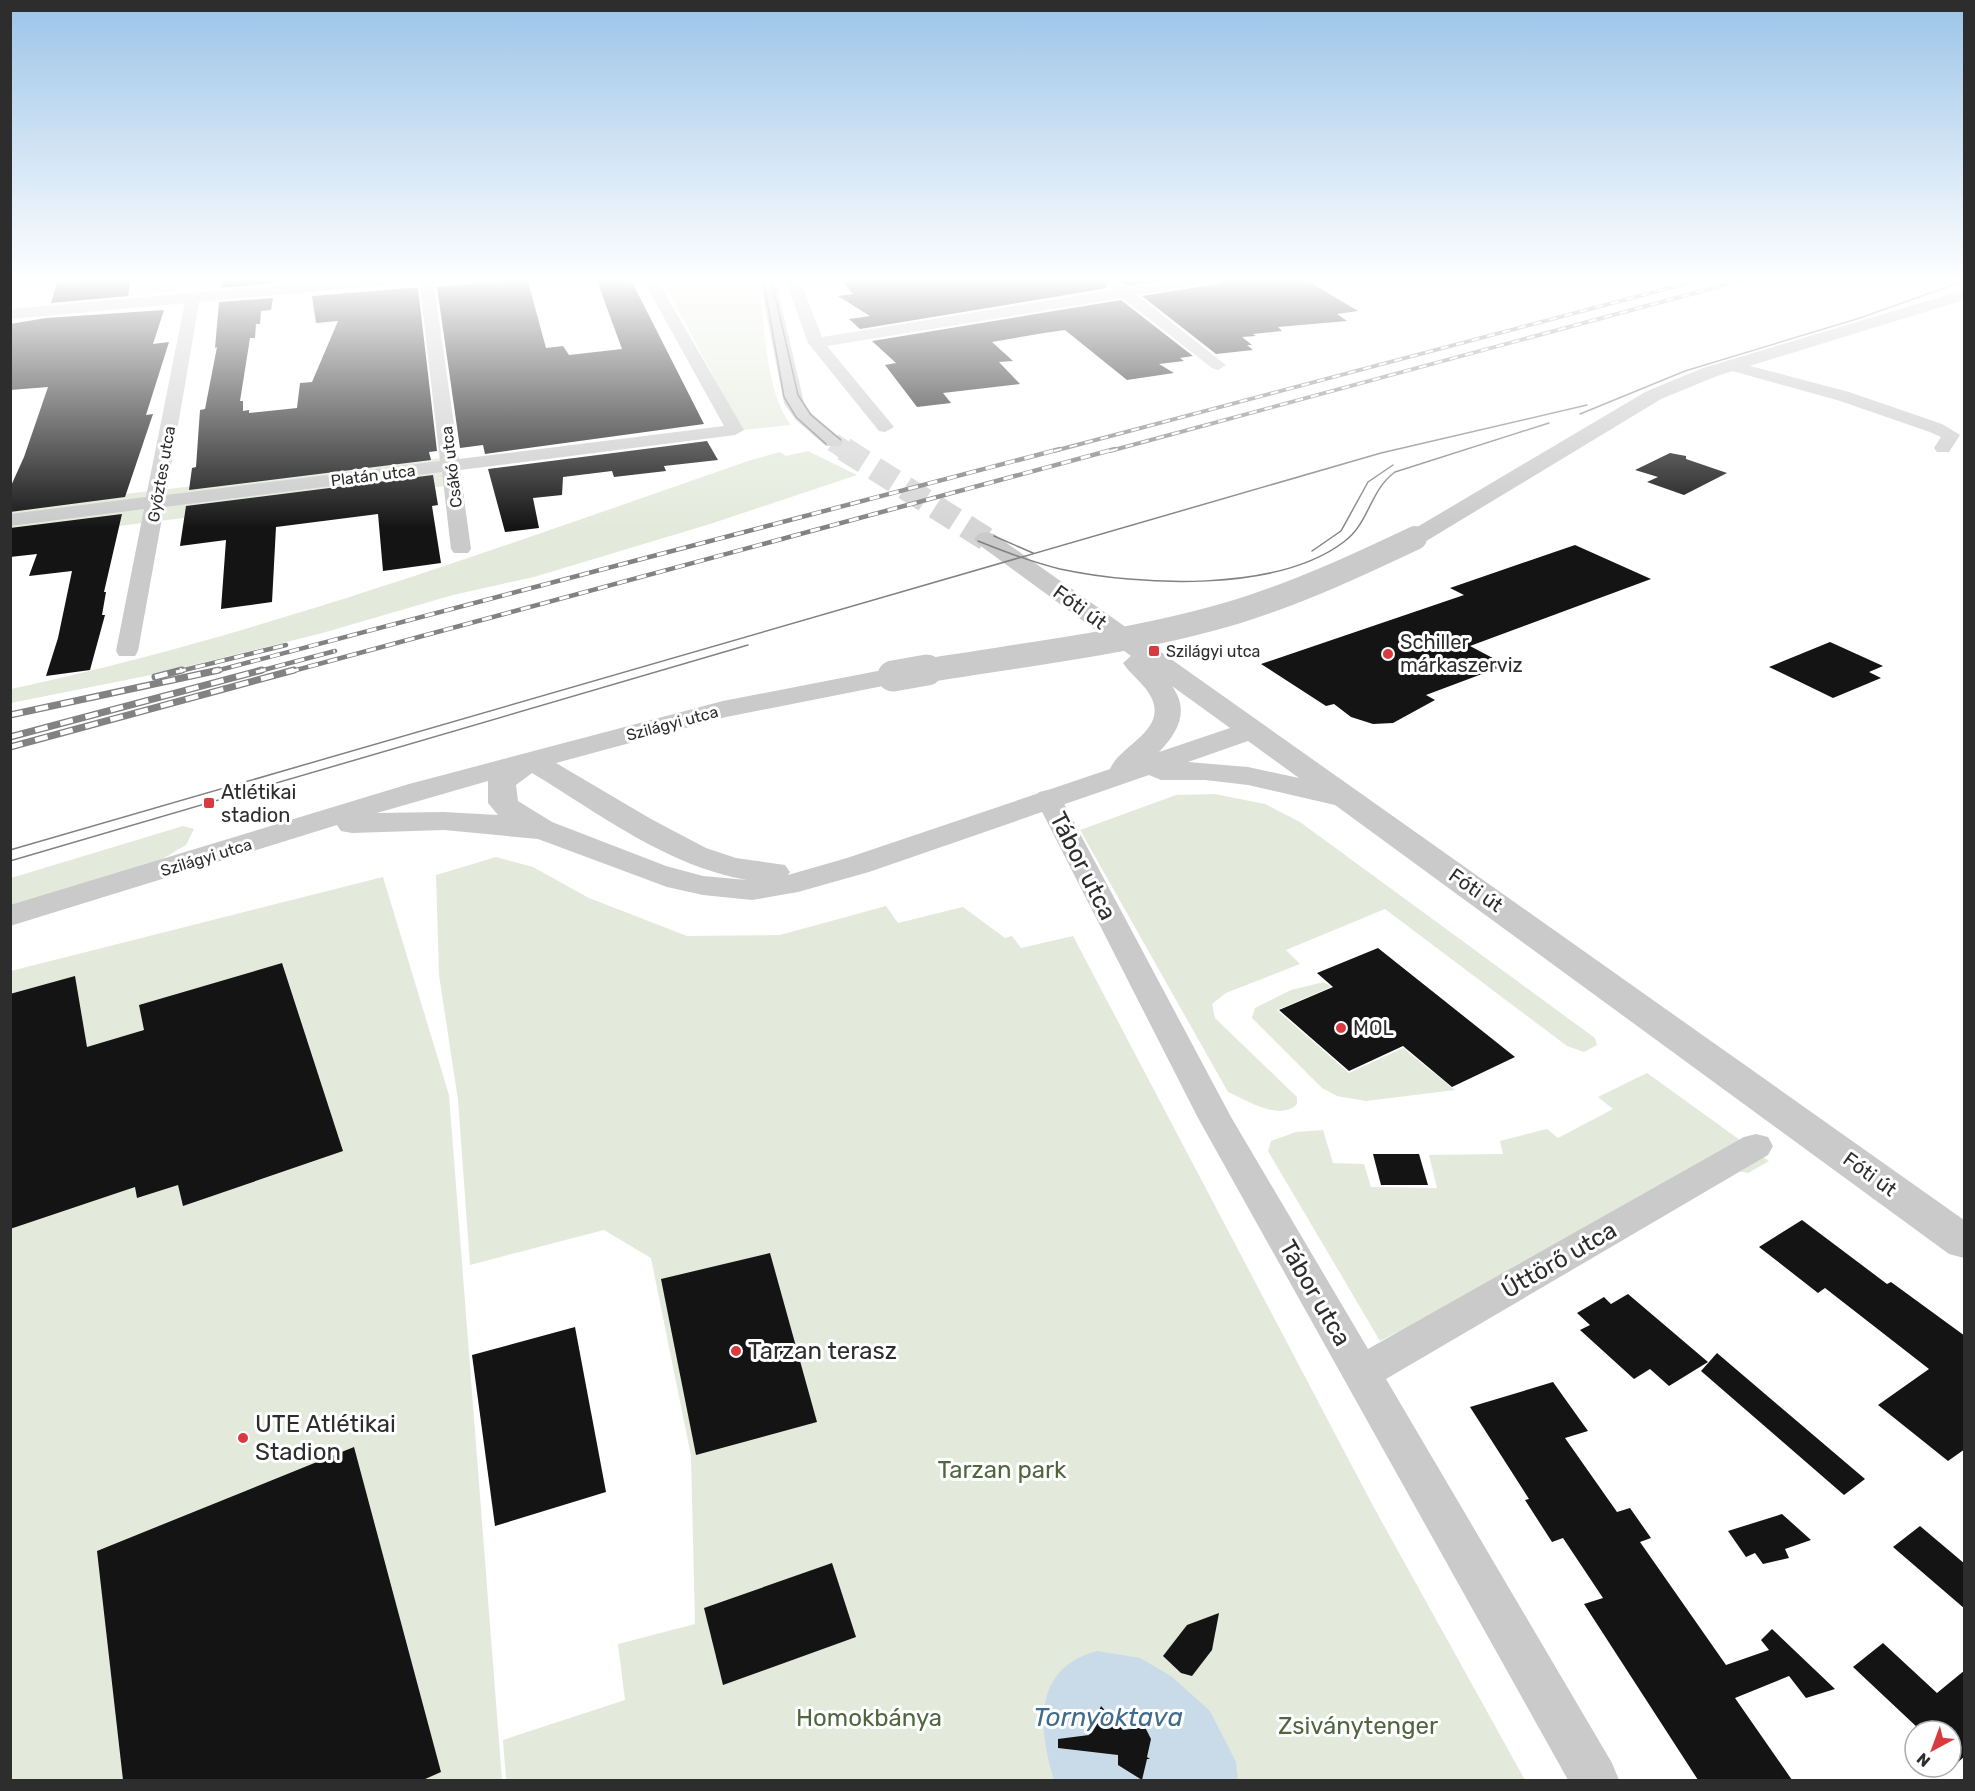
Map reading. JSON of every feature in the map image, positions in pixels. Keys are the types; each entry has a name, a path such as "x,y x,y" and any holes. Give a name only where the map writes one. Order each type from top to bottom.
{"street":[{"name":"Győztes utca","path":"127,651 181,362"},
{"name":"Csákó utca","path":"438,362 461,549"},
{"name":"Platán utca","path":"10,520 156,504 735,430 696,362"},
{"path":"785,362 794,403 803,416 833,442"},
{"path":"831,362 885,427"},
{"path":"1214,362 1218,365"},
{"name":"Szilágyi utca","path":"10,916 420,790 647,730 787,696 1103,641 1196,622 1313,585 1415,538 1654,395 1746,362"},
{"path":"1731,366 1768,378 1843,396 1936,428 1951,435 1943,448"},
{"name":"Fóti út","path":"986,539 1965,1242"},
{"path":"1099,621 1161,690 1169,709 1168,721 1158,736 1118,774"},
{"path":"627,817 599,795 594,785 593,775 604,757 647,730"},
{"path":"836,871 767,872 707,861 671,844 531,760 512,772 501,784 503,803 521,818 555,834 664,877 704,888 761,889 836,871 1252,730"},
{"path":"1118,774 1209,770 1242,774 1354,804"},
{"name":"Tábor utca","path":"1048,798 1215,1119 1595,1780"},
{"path":"296,829 442,821 478,822 555,834"},
{"name":"Úttörő utca","path":"1361,1373 1756,1146"}],"green space":[{"path":"706,362 768,362 782,411 791,425 742,430"},
{"path":"808,451 857,475 710,524 534,577 453,595 319,634 156,674 11,703 11,689 105,667 291,615 475,556 748,461 780,452 786,456"},
{"path":"442,458 446,486 11,539 10,507"},
{"path":"1215,794 1265,804 1300,822 1595,1038 1597,1045 1584,1052 1567,1046 1385,909 1286,950 1300,964 1226,993 1212,1004 1215,1018 1297,1097 1297,1104 1282,1111 1272,1110 1228,1092 1080,830 1176,795"},
{"path":"183,826 194,829 186,845 159,861 11,905 11,878"},
{"name":"Tarzan park","path":"496,857 533,867 589,898 687,936 780,935 886,906 898,923 963,907 1005,938 1012,936 1021,948 1073,936 1372,1504 1525,1780 506,1780 503,1740 625,1700 618,1644 695,1624 691,1456 651,1258 604,1230 470,1265 458,1100 439,975 436,875"},
{"name":"UTE Atlétikai Stadion","path":"383,877 449,1095 502,1780 11,1780 11,971"},
{"path":"1324,982 1331,987 1277,1010 1349,1073 1403,1048 1455,1090 1366,1101 1337,1096 1322,1088 1252,1018 1255,1008 1291,990"},
{"path":"1647,1073 1769,1161 1748,1173 1722,1168 1380,1341 1268,1151 1271,1141 1296,1132 1323,1130 1333,1163 1364,1164 1371,1187 1437,1188 1429,1155 1503,1154 1500,1141 1547,1129 1558,1138 1613,1109 1598,1097"}],"water":[{"name":"Tornyoktava","path":"1097,1651 1140,1658 1171,1676 1210,1711 1236,1762 1238,1780 1054,1780 1045,1741 1043,1721 1045,1703 1051,1686 1061,1671 1076,1659"}],"building":[{"path":"10,362 163,362 146,415 153,414 125,497 10,512 10,488 24,457 48,387 10,390"},
{"path":"214,362 246,362 240,401 243,401 243,411 249,410 249,413 297,408 300,383 312,382 321,362 427,362 437,451 429,452 431,460 189,490 192,468 196,467 200,410 205,409"},
{"path":"448,362 672,362 704,424 485,454 483,445 460,448"},
{"path":"894,362 1005,362 999,362 1020,384 943,393 951,403 917,407 885,365 896,363"},
{"path":"1104,362 1179,362 1159,364 1174,373 1127,380"},
{"path":"707,441 718,460 664,466 666,471 614,477 612,471 563,477 562,495 533,498 539,528 505,532 488,469"},
{"path":"1670,453 1686,456 1686,459 1727,473 1684,495 1647,482 1658,477 1635,470"},
{"path":"433,475 438,505 432,506 441,563 383,571 378,514 276,527 272,602 221,609 226,540 180,546 186,506"},
{"path":"122,514 104,592 106,592 102,615 105,615 90,670 46,676 58,638 72,571 29,576 37,554 10,557 10,528"},
{"name":"Schiller márkaszerviz","path":"1575,545 1651,579 1470,646 1506,665 1426,695 1435,700 1393,723 1373,724 1351,717 1334,704 1326,706 1261,664 1464,595 1450,588"},
{"path":"1830,642 1883,666 1869,672 1881,678 1833,698 1769,667"},
{"path":"1378,948 1515,1057 1452,1087 1403,1046 1349,1071 1279,1010 1333,987 1317,973"},
{"path":"282,963 343,1151 183,1206 178,1185 137,1198 135,1187 10,1229 10,994 75,976 87,1047 144,1030 139,1005"},
{"path":"1373,1154 1419,1154 1428,1185 1381,1185"},
{"path":"1802,1220 1887,1284 1891,1282 1965,1336 1965,1449 1948,1461 1878,1405 1929,1369 1825,1288 1818,1293 1759,1247"},
{"name":"Tarzan terasz","path":"770,1253 817,1422 696,1455 661,1279"},
{"path":"1628,1294 1708,1362 1669,1386 1650,1369 1634,1379 1580,1330 1590,1325 1577,1313 1604,1297 1611,1304"},
{"path":"575,1327 606,1492 495,1526 472,1355"},
{"path":"1717,1353 1865,1479 1844,1495 1701,1371"},
{"path":"1553,1382 1588,1431 1565,1438 1617,1512 1630,1508 1651,1538 1640,1542 1726,1665 1769,1650 1761,1640 1772,1629 1835,1689 1806,1698 1789,1676 1735,1698 1792,1780 1698,1780 1584,1604 1603,1598 1563,1538 1552,1542 1525,1500 1529,1499 1470,1407"},
{"path":"354,1447 441,1772 423,1780 123,1780 97,1551"},
{"path":"1782,1514 1811,1540 1785,1549 1789,1558 1763,1564 1755,1553 1746,1557 1728,1531"},
{"path":"1920,1526 1965,1564 1965,1609 1893,1547"},
{"path":"832,1563 856,1637 723,1685 704,1608"},
{"path":"1219,1613 1212,1650 1192,1676 1181,1673 1163,1656 1187,1625"},
{"path":"1883,1643 1937,1693 1965,1670 1965,1756 1963,1758 1963,1719 1908,1719 1853,1667"},
{"path":"1101,1706 1123,1730 1145,1727 1151,1739 1147,1757 1150,1759 1147,1759 1142,1780 1118,1765 1118,1755 1058,1748 1058,1739 1089,1735"}],"tunnel":[{"path":"833,442 846,451"},
{"path":"844,449 986,539"}],"tram line":[{"path":"778,362 784,397 796,417 826,444"},
{"path":"790,362 798,395 811,415 841,440"},
{"path":"1580,414 1685,371 1716,362"},
{"path":"1020,557 1381,453 1587,405"},
{"path":"1020,557 1060,569 1092,575 1167,581 1207,581 1283,570 1317,558 1345,541 1359,525 1380,488 1395,472 1549,423"},
{"path":"1312,551 1341,531 1368,482 1393,465"},
{"path":"994,536 1033,553"},
{"path":"978,541 1020,557"},
{"path":"10,850 1020,557"},
{"path":"10,861 748,645"}],"railway":[{"path":"1054,451 1392,362"},
{"path":"1110,451 1441,362"},
{"path":"212,672 1060,449"},
{"path":"289,672 1115,449"},
{"path":"176,672 286,645"},
{"path":"256,672 335,651"},
{"path":"155,677 182,670"},
{"path":"10,715 219,670"},
{"path":"10,737 262,670"},
{"path":"10,747 294,670"}],"place":[{"name":"Szilágyi utca","path":"1154,651"},
{"name":"Schiller márkaszerviz","path":"1388,654"},
{"name":"Atlétikai stadion","path":"209,803"},
{"name":"MOL","path":"1341,1028"},
{"name":"Tarzan terasz","path":"736,1351"},
{"name":"UTE Atlétikai Stadion","path":"243,1438"}],"park label":[{"name":"Homokbánya","path":"869,1718"},
{"name":"Zsiványtenger","path":"1358,1726"}]}
